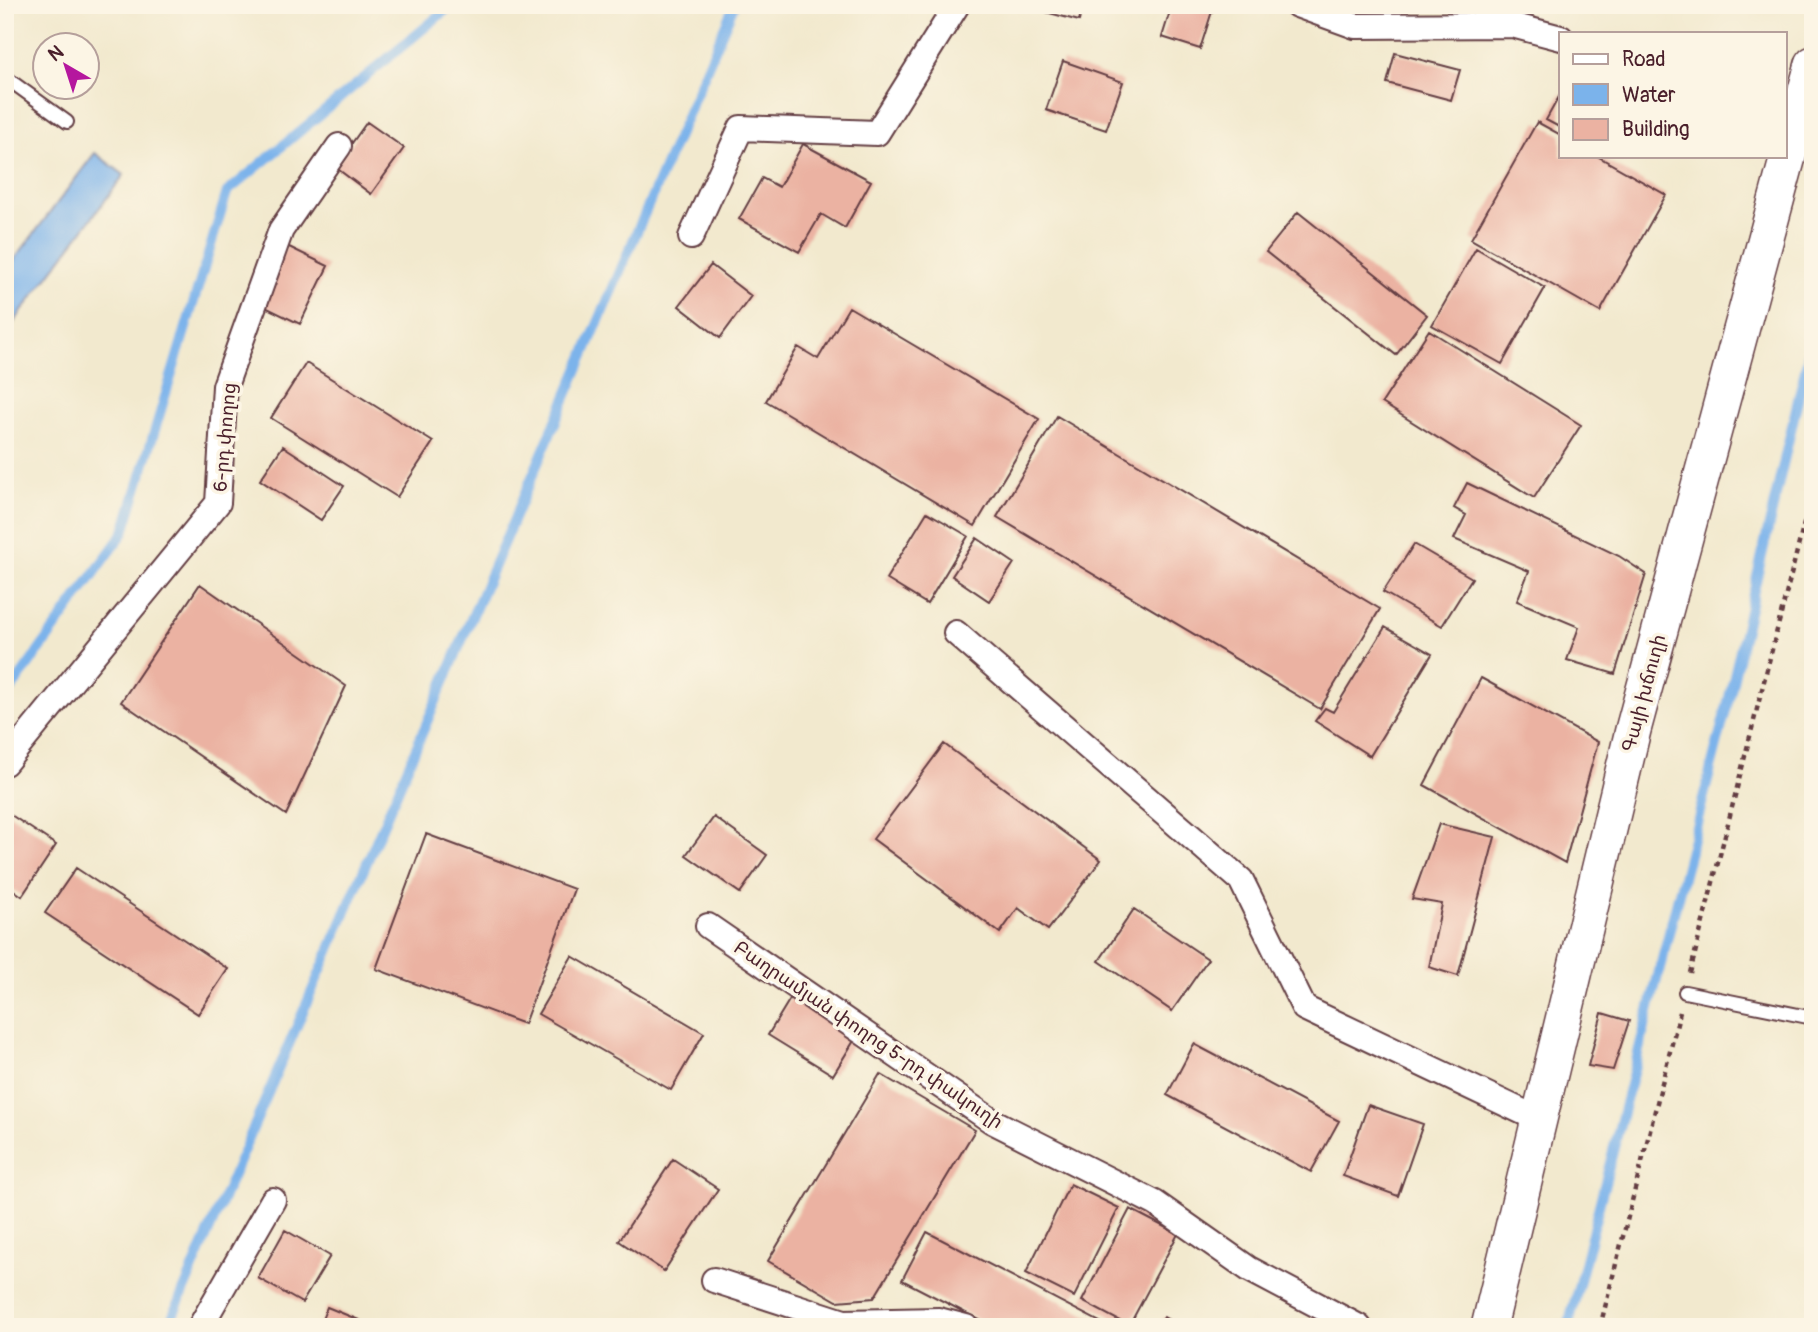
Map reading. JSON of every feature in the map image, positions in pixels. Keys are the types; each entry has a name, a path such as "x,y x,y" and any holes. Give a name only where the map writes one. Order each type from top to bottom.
{"main road":[{"name":"Գայի խճուղի","path":"1786,144 1813,64"},
{"name":"Գայի խճուղի","path":"1489,1327 1633,730 1782,158"}],"street":[{"path":"691,237 741,128 877,133 957,5"},
{"path":"1297,5 1355,26 1511,25 1559,37"},
{"name":"6-րդ փողոց","path":"5,763 218,503 225,386 281,230 339,146"},
{"path":"956,633 1241,880 1304,1007 1540,1120"},
{"name":"Բաղրամյան փողոց 5-րդ փակուղի","path":"708,926 992,1121 1155,1203 1249,1269 1359,1327"},
{"path":"200,1327 273,1200"},
{"path":"714,1280 844,1322 939,1320 966,1327"}],"lane":[{"path":"5,77 67,122"},
{"path":"1685,992 1813,1018"}],"path":[{"path":"1600,1327 1813,488"}],"water":[{"path":"95,153 124,175 5,334 5,272"}],"building":[{"path":"1020,5 1083,5 1079,21"},
{"path":"1172,5 1214,5 1200,49 1162,37"},
{"path":"1395,53 1460,70 1451,100 1387,83"},
{"path":"1063,61 1123,82 1106,130 1046,110"},
{"path":"1559,97 1559,127 1546,120"},
{"path":"367,122 404,148 371,194 335,167"},
{"path":"1537,122 1559,134 1559,158 1601,158 1666,195 1600,312 1471,239"},
{"path":"803,144 871,181 845,228 821,214 799,252 739,219 762,178 779,187"},
{"path":"1298,212 1427,315 1396,355 1266,252"},
{"path":"287,246 328,266 300,324 259,304"},
{"path":"1476,248 1545,288 1502,364 1432,325"},
{"path":"711,265 751,296 720,338 679,306"},
{"path":"849,307 1039,419 975,526 766,401 798,347 818,359"},
{"path":"1429,330 1581,425 1534,498 1382,403"},
{"path":"306,363 433,442 397,497 271,418"},
{"path":"1057,416 1380,609 1320,709 997,517"},
{"path":"283,446 344,486 321,520 260,480"},
{"path":"1467,483 1619,556 1646,574 1615,674 1567,660 1579,627 1517,601 1529,571 1454,539 1466,515 1454,508"},
{"path":"927,512 968,536 927,604 886,579"},
{"path":"977,538 1014,563 989,601 952,576"},
{"path":"1414,544 1472,578 1442,626 1383,592"},
{"path":"200,584 346,686 286,815 121,702"},
{"path":"1385,627 1432,654 1370,756 1315,721 1325,708 1333,712"},
{"path":"1481,678 1598,742 1565,863 1424,785"},
{"path":"944,744 1101,860 1048,930 1018,908 1000,933 873,839"},
{"path":"5,811 56,845 22,896 5,884"},
{"path":"714,817 767,855 740,893 686,855"},
{"path":"1439,824 1495,837 1458,976 1429,967 1442,904 1412,899"},
{"path":"426,834 574,889 524,1024 376,969"},
{"path":"76,868 228,969 198,1014 45,913"},
{"path":"1134,909 1208,959 1172,1011 1099,961"},
{"path":"572,956 704,1033 671,1090 538,1014"},
{"path":"793,994 858,1034 833,1075 768,1035"},
{"path":"1602,1013 1629,1021 1613,1070 1588,1066"},
{"path":"1194,1044 1339,1121 1311,1172 1167,1095"},
{"path":"880,1074 975,1130 874,1298 837,1301 768,1261"},
{"path":"1368,1105 1423,1124 1398,1196 1343,1176"},
{"path":"673,1159 718,1189 664,1271 619,1241"},
{"path":"1070,1184 1119,1208 1074,1297 1026,1273"},
{"path":"1130,1209 1178,1234 1129,1326 1082,1301"},
{"path":"285,1230 330,1256 302,1303 258,1278"},
{"path":"927,1232 1104,1324 1102,1327 993,1327 902,1280"},
{"path":"327,1307 376,1327 319,1327"},
{"path":"1164,1317 1181,1327 1158,1327"}],"waterway":[{"path":"5,698 124,532 227,192 452,5"},
{"path":"168,1327 734,5"},
{"path":"1568,1327 1729,698 1813,335"}]}
